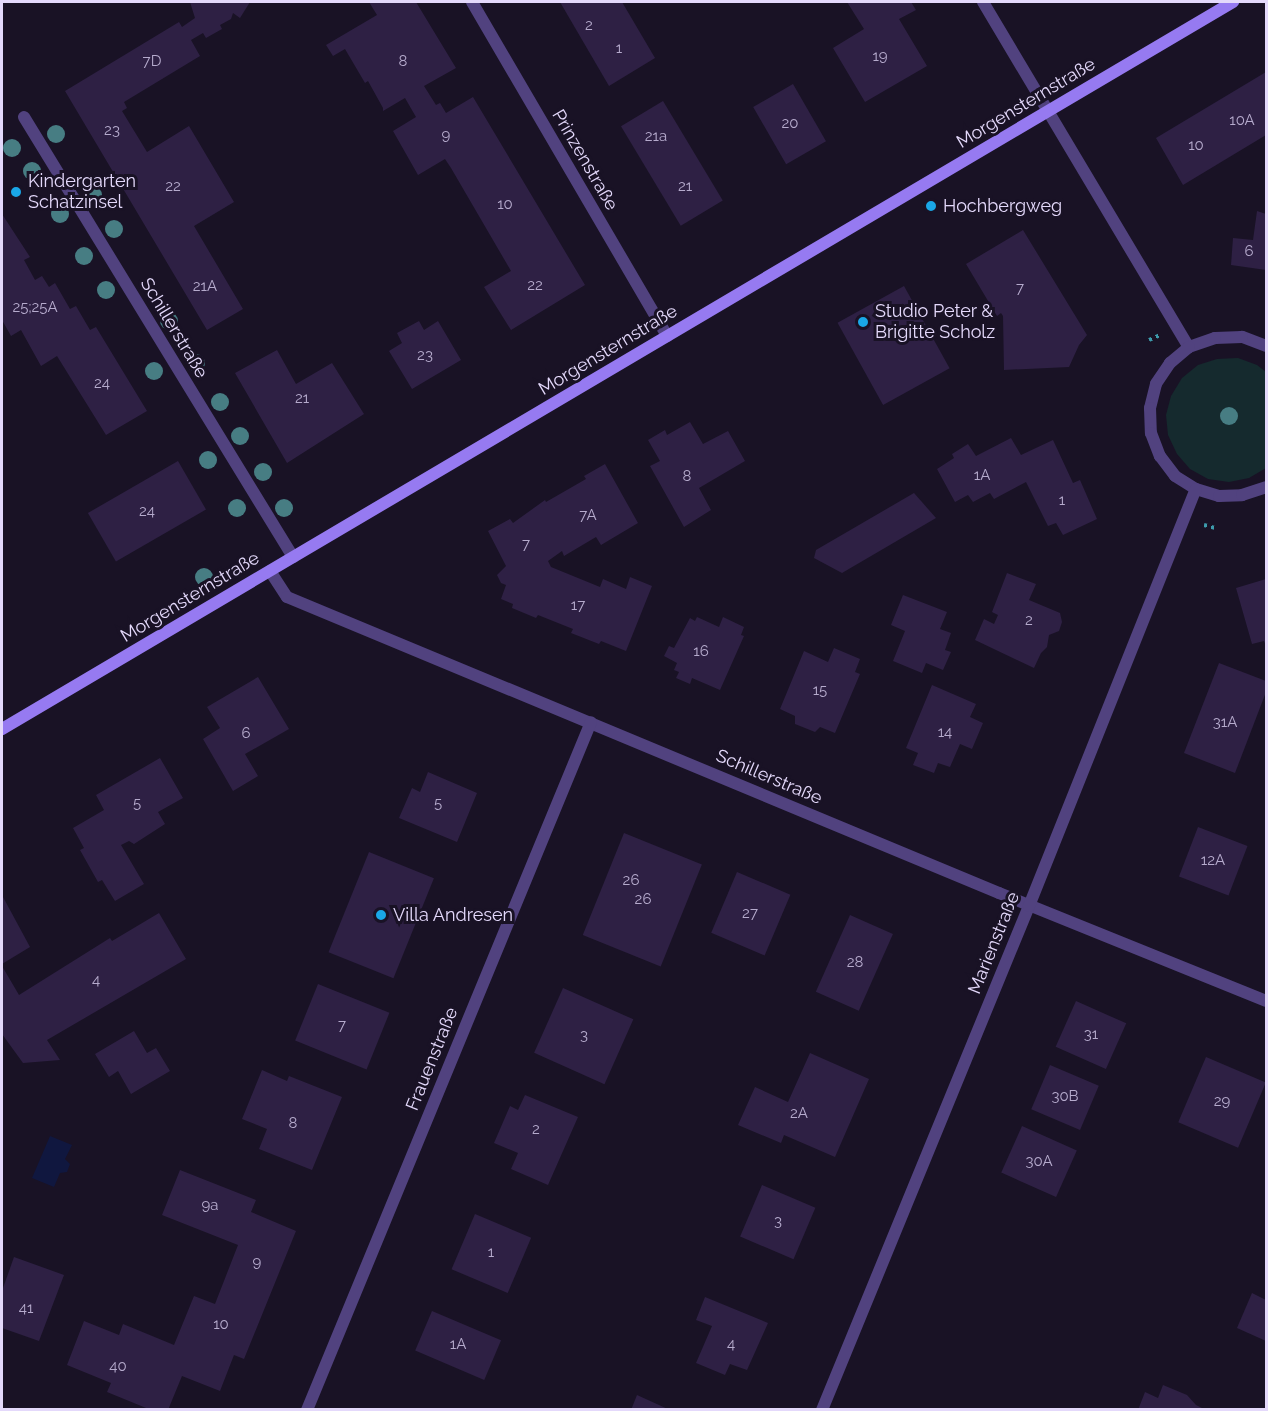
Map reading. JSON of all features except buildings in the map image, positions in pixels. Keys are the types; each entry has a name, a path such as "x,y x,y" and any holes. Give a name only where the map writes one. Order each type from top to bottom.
{"main road":[{"name":"Morgensternstraße","path":"2,729 1233,2"}],"street":[{"name":"Prinzenstraße","path":"472,2 667,336"},
{"path":"983,2 1189,347"},
{"name":"Schillerstraße","path":"24,117 293,557"},
{"path":"1266,346 1242,337 1233,337 1215,338 1189,347 1170,363 1156,384 1150,408 1151,433 1160,456 1175,476 1196,489 1219,496 1242,495 1266,487"},
{"name":"Marienstraße","path":"822,1410 1029,906 1196,489"},
{"name":"Schillerstraße","path":"270,571 287,597 1029,906 1266,1001"},
{"name":"Frauenstraße","path":"307,1410 591,722"}],"path":[{"path":"1149,340 1160,334"},
{"path":"1202,524 1215,528"}],"green space":[{"path":"1238,358 1257,365 1266,372 1266,468 1249,478 1229,482 1208,479 1190,469 1177,454 1168,435 1166,415 1171,396 1182,378 1198,365 1217,359"}],"shaded area":[{"path":"50,1136 72,1145 65,1159 70,1164 67,1172 60,1173 54,1187 32,1178"}],"place":[{"name":"Kindergarten Schatzinsel","path":"16,192"},
{"name":"Hochbergweg","path":"931,206"},
{"name":"Studio Peter & Brigitte Scholz","path":"863,322"},
{"name":"Villa Andresen","path":"381,915"}]}
